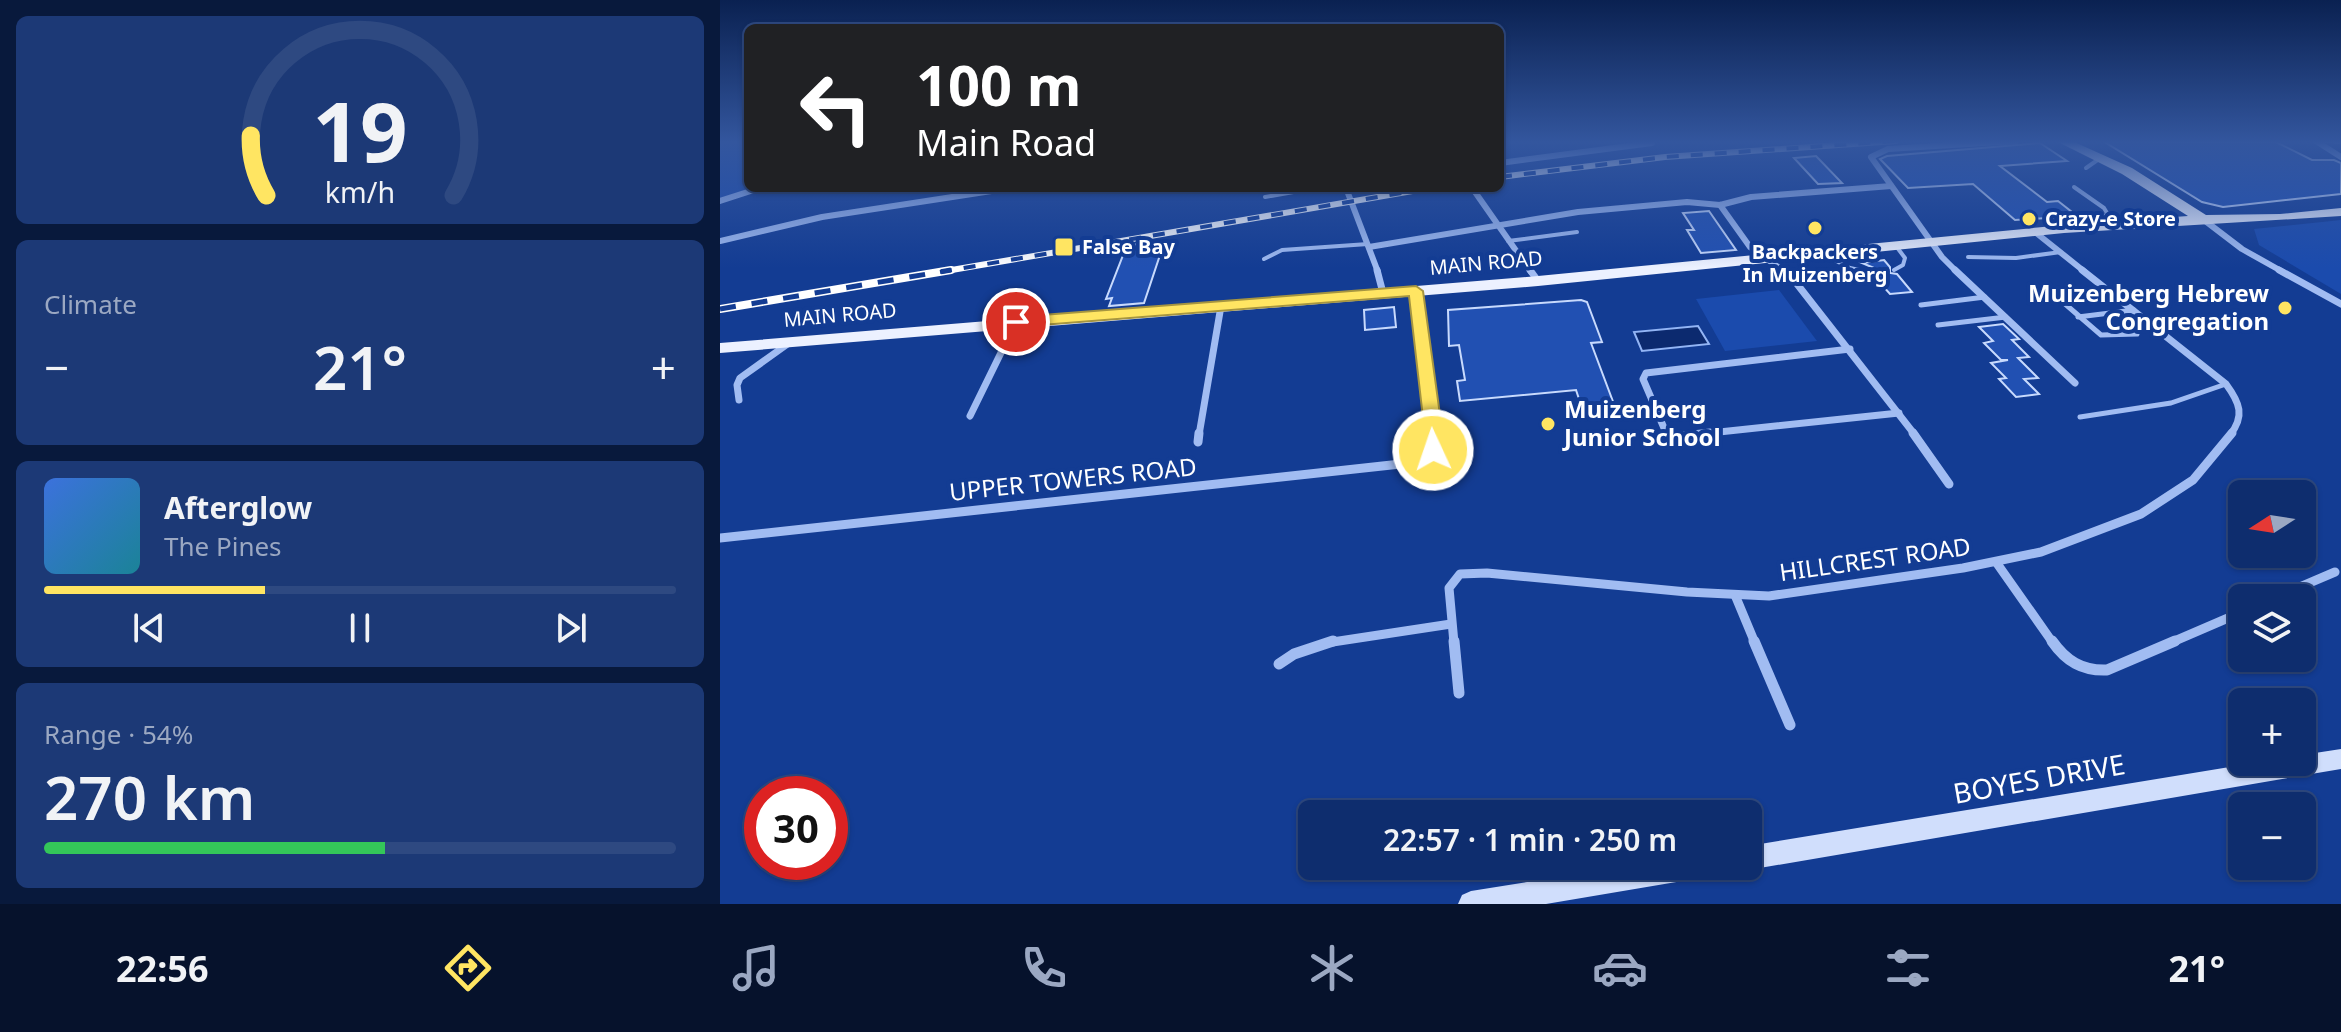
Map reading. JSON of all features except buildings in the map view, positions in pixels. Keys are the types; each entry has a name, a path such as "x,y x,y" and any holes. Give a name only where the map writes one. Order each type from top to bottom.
{"main road":[{"path":"2146,183 2198,216"},
{"name":"MAIN ROAD","path":"720,348 1079,314 1538,281 2341,202"},
{"name":"MAIN ROAD","path":"2064,229 2068,225 2103,221 2198,216 2280,218 2341,212"},
{"name":"BOYES DRIVE","path":"1762,856 2341,759"},
{"path":"1471,904 1616,880"}],"street":[{"path":"1889,183 1942,257 2075,383"},
{"path":"1368,246 1578,212 1687,202 1720,205 1737,199 1891,186"},
{"path":"720,201 748,192"},
{"path":"720,241 808,220 986,192"},
{"path":"1348,192 1383,293"},
{"path":"1475,192 1538,281"},
{"path":"1720,205 1746,242 1790,275 1899,413 1949,484"},
{"path":"2198,216 2242,249 2341,304"},
{"path":"2035,232 2226,384"},
{"name":"UPPER TOWERS ROAD","path":"720,538 1413,463 1428,457 1435,444 1416,291"},
{"path":"1198,442 1221,306"},
{"path":"970,416 1016,322"},
{"path":"739,400 737,385 740,378 791,341"},
{"path":"1850,349 1646,373 1643,379 1668,438 1899,413"},
{"name":"HILLCREST ROAD","path":"1451,624 1449,588 1460,574 1487,573 1735,595 1799,594 1996,562 2071,543 2172,496 2207,467 2238,430 2242,413 2226,384"},
{"path":"1996,562 2048,638 2070,662 2082,669 2107,670 2228,618"},
{"path":"2307,584 2335,572"},
{"path":"1735,595 1790,725"},
{"path":"1279,664 1289,654 1311,644 1451,624 1459,693"}],"lane":[{"path":"2074,187 2104,208 2107,213 2103,221"},
{"path":"1265,197 1293,192"},
{"path":"1508,241 1577,232"},
{"path":"1264,259 1282,250 1368,246"},
{"path":"1894,270 1903,265 1905,258 1896,246"},
{"path":"1968,257 2016,258 2061,252"},
{"path":"1823,254 1850,268 1870,272"},
{"path":"2084,292 2057,296 2104,336 2137,334"},
{"path":"1921,305 1985,297"},
{"path":"2078,317 2134,310"},
{"path":"1938,325 2006,317"},
{"path":"2080,417 2162,406 2226,384"}],"shaded area":[{"path":"720,183 744,183 744,192 748,192 720,201"},
{"path":"2341,220 2341,294 2259,245 2254,229"},
{"path":"1779,290 1817,341 1725,351 1696,299"},
{"path":"1698,326 1709,344 1642,351 1634,332"}],"railway":[{"path":"940,272 1407,192"},
{"path":"720,309 951,270"}],"place":[{"name":"Crazy-e Store","path":"2029,219"},
{"name":"Backpackers In Muizenberg","path":"1815,228"},
{"name":"False Bay","path":"1064,247"},
{"name":"Muizenberg Hebrew Congregation","path":"2285,308"},
{"name":"Muizenberg Junior School","path":"1548,424"}],"route":[{"path":"1016,322 1416,291 1435,444 1433,450"}]}
